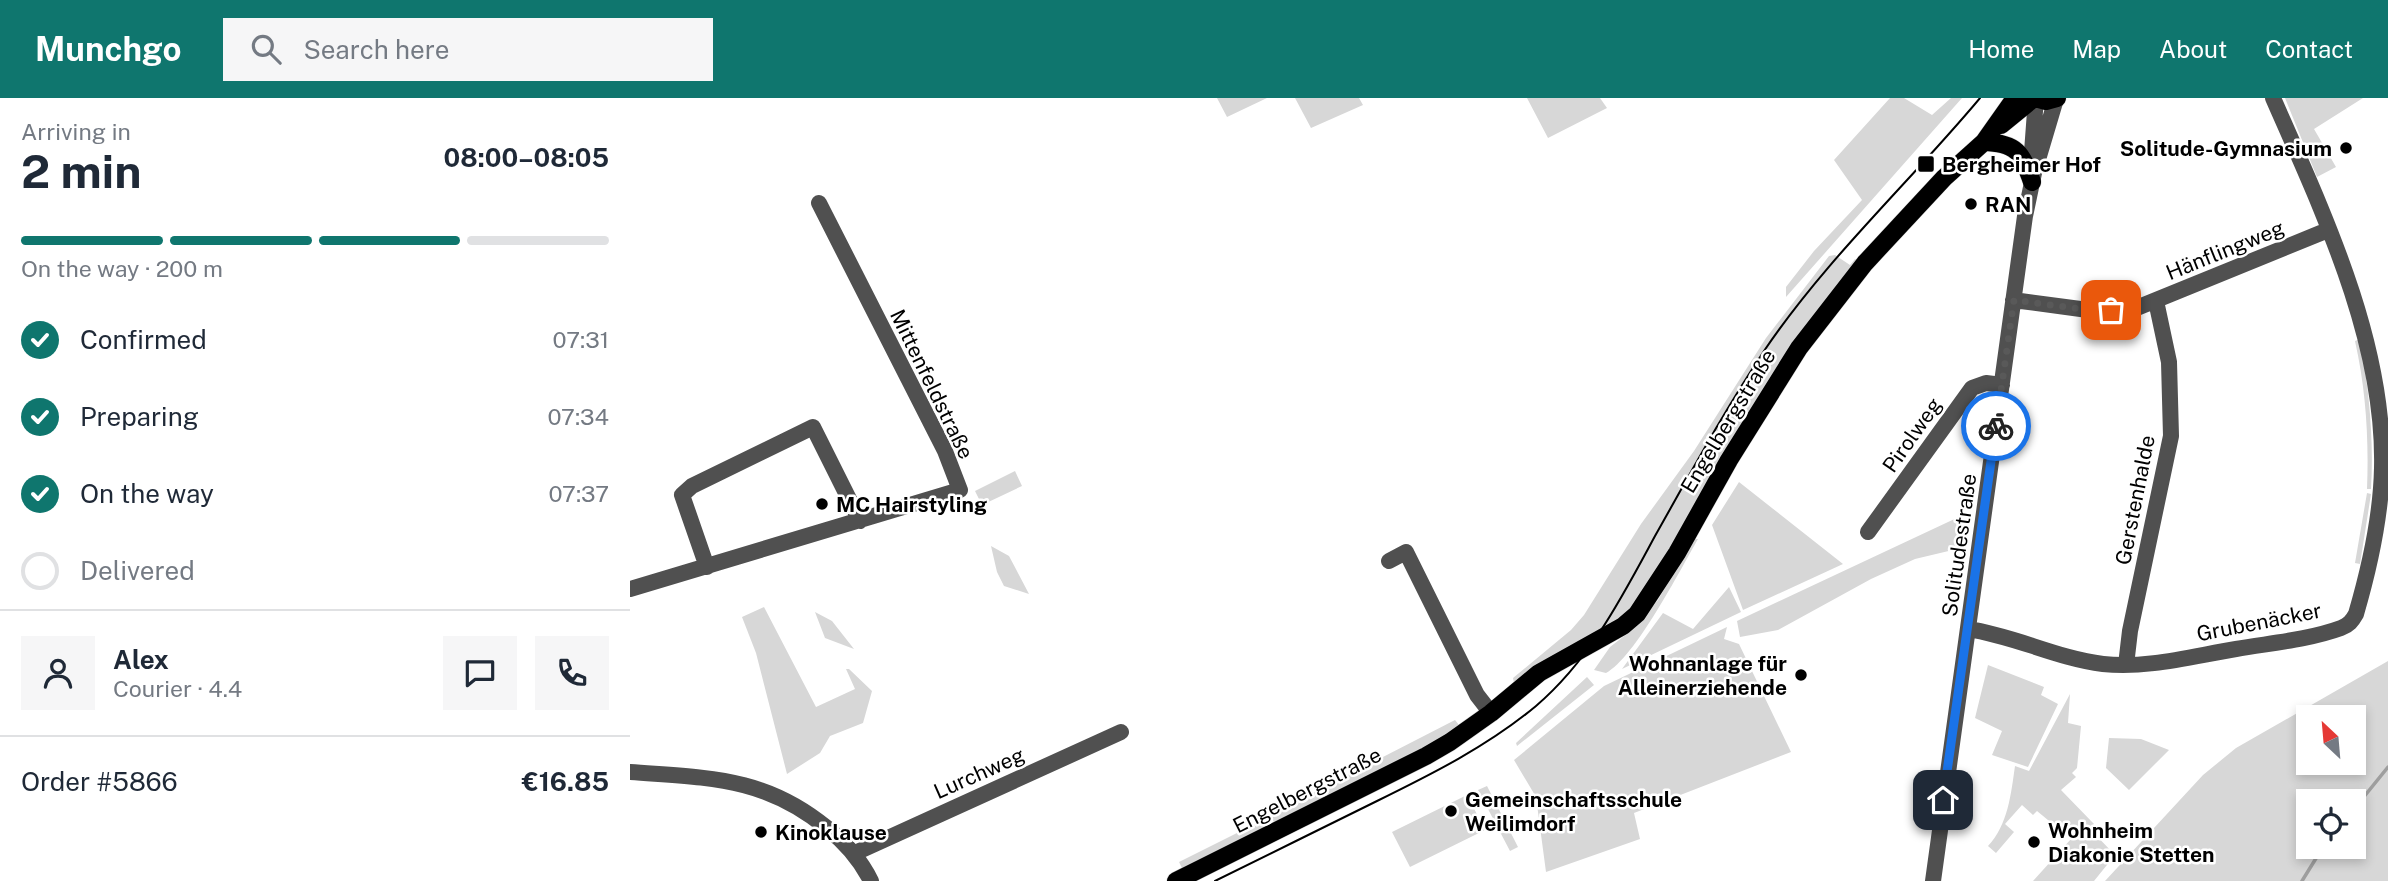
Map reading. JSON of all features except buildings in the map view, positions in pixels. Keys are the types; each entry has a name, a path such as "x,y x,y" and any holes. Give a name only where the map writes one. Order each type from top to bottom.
{"main road":[{"name":"Engelbergstraße","path":"1988,137 2015,98"},
{"name":"Engelbergstraße","path":"1176,881 1426,756 1491,713 1539,673 1623,626 1637,614 1677,553 1729,460 1798,348 1866,263 1944,178 2035,98"},
{"path":"2035,98 2046,101 2056,98"},
{"path":"1988,137 2018,151 2033,177"}],"street":[{"name":"Solitudestraße","path":"2033,177 2035,98"},
{"name":"Solitudestraße","path":"1933,881 2025,216 2033,177 2056,98"},
{"name":"Grubenäcker","path":"1968,629 2007,636 2073,659 2126,665 2286,640 2341,628 2351,623 2356,614 2374,548 2381,487 2380,425 2372,362 2357,304 2273,98"},
{"name":"Mittenfeldstraße","path":"630,589 960,490 945,451 819,203"},
{"name":"Hänflingweg","path":"2014,300 2088,310 2139,307 2328,230"},
{"name":"Gerstenhalde","path":"2126,665 2130,631 2171,436 2169,362 2156,301"},
{"name":"Pirolweg","path":"1868,532 1972,388 1986,383 2002,385"},
{"path":"706,567 682,495 692,486 813,427 860,521"},
{"path":"1389,561 1406,552 1478,695 1491,713"},
{"name":"Lurchweg","path":"855,853 1121,732"},
{"path":"630,772 710,779 759,788 786,799 808,812 855,853 871,881"}],"shaded area":[{"path":"1217,98 1267,98 1227,117"},
{"path":"1295,98 1359,98 1363,105 1311,128"},
{"path":"1527,98 1600,98 1607,108 1548,138"},
{"path":"1890,98 1904,98 1932,115 1951,98 1962,98 1786,297 1786,287 1814,251 1862,200 1834,160"},
{"path":"2285,98 2363,98 2314,129 2336,167 2317,177"},
{"path":"1835,255 1850,265 1855,259 1858,261 1793,343 1653,580 1629,612 1514,683 1513,678 1571,630 1584,615 1641,524 1694,451 1766,338 1829,256"},
{"path":"2360,339 2370,414 2371,489 2367,489 2366,415 2355,341"},
{"path":"1015,471 1022,486 982,505 975,491"},
{"path":"1739,482 1843,564 1743,610 1712,525"},
{"path":"2367,493 2371,494 2360,564 2355,563"},
{"path":"1963,515 1957,549 1915,559 1871,579 1778,630 1740,637 1737,621"},
{"path":"1693,539 1698,539 1656,612 1630,650 1606,673 1594,670 1610,647 1632,630 1658,600"},
{"path":"991,546 1009,556 1029,594 1004,586 997,572"},
{"path":"1729,587 1741,612 1622,669 1663,613 1693,629"},
{"path":"764,607 816,707 855,689 846,669 872,691 863,723 830,736 820,753 787,774 756,653 742,617"},
{"path":"815,612 832,621 854,649 825,638"},
{"path":"1727,627 1724,639 1739,644 1791,752 1634,813 1640,839 1546,872 1536,797 1514,760 1604,686"},
{"path":"2388,661 2388,881 2105,881 2203,775 2236,748 2296,714 2296,775 2366,775 2366,705 2311,705"},
{"path":"1988,665 2044,687 2041,695 2058,704 2028,767 1992,755 2002,731 1975,718"},
{"path":"1587,677 1594,685 1517,746 1516,743"},
{"path":"2070,694 2068,723 2081,726 2077,768 2072,773 2076,777 2061,790 2094,824 2090,829 2115,855 2094,881 2033,881 2071,839 2037,811 2033,815 2022,805 2005,824 2014,832 1996,853 1988,846 2004,819 2015,766 2029,771"},
{"path":"1455,720 1459,725 1420,751 1275,824 1270,815"},
{"path":"2109,738 2141,739 2169,750 2129,790 2106,768"},
{"path":"1487,786 1518,847 1510,851 1478,790"},
{"path":"1467,795 1485,830 1410,867 1392,832"},
{"path":"1263,820 1267,828 1183,870 1179,862"}],"waterway":[{"path":"2366,794 2388,767"},
{"path":"2302,881 2316,859"}],"tram line":[{"path":"1215,881 1459,758 1499,734 1555,688 1573,669 1603,627 1721,420 1788,317 1841,253 1980,98"}],"way so far":[{"path":"1996,426 2014,300 2088,310 2111,310"}],"place":[{"name":"Solitude-Gymnasium","path":"2346,148"},
{"name":"Bergheimer Hof","path":"1926,164"},
{"name":"RAN","path":"1971,204"},
{"name":"MC Hairstyling","path":"822,504"},
{"name":"Wohnanlage für Alleinerziehende","path":"1801,675"},
{"name":"Gemeinschaftsschule Weilimdorf","path":"1451,811"},
{"name":"Kinoklause","path":"761,832"},
{"name":"Wohnheim Diakonie Stetten","path":"2034,842"}],"route":[{"path":"1943,800 1996,426"}]}
